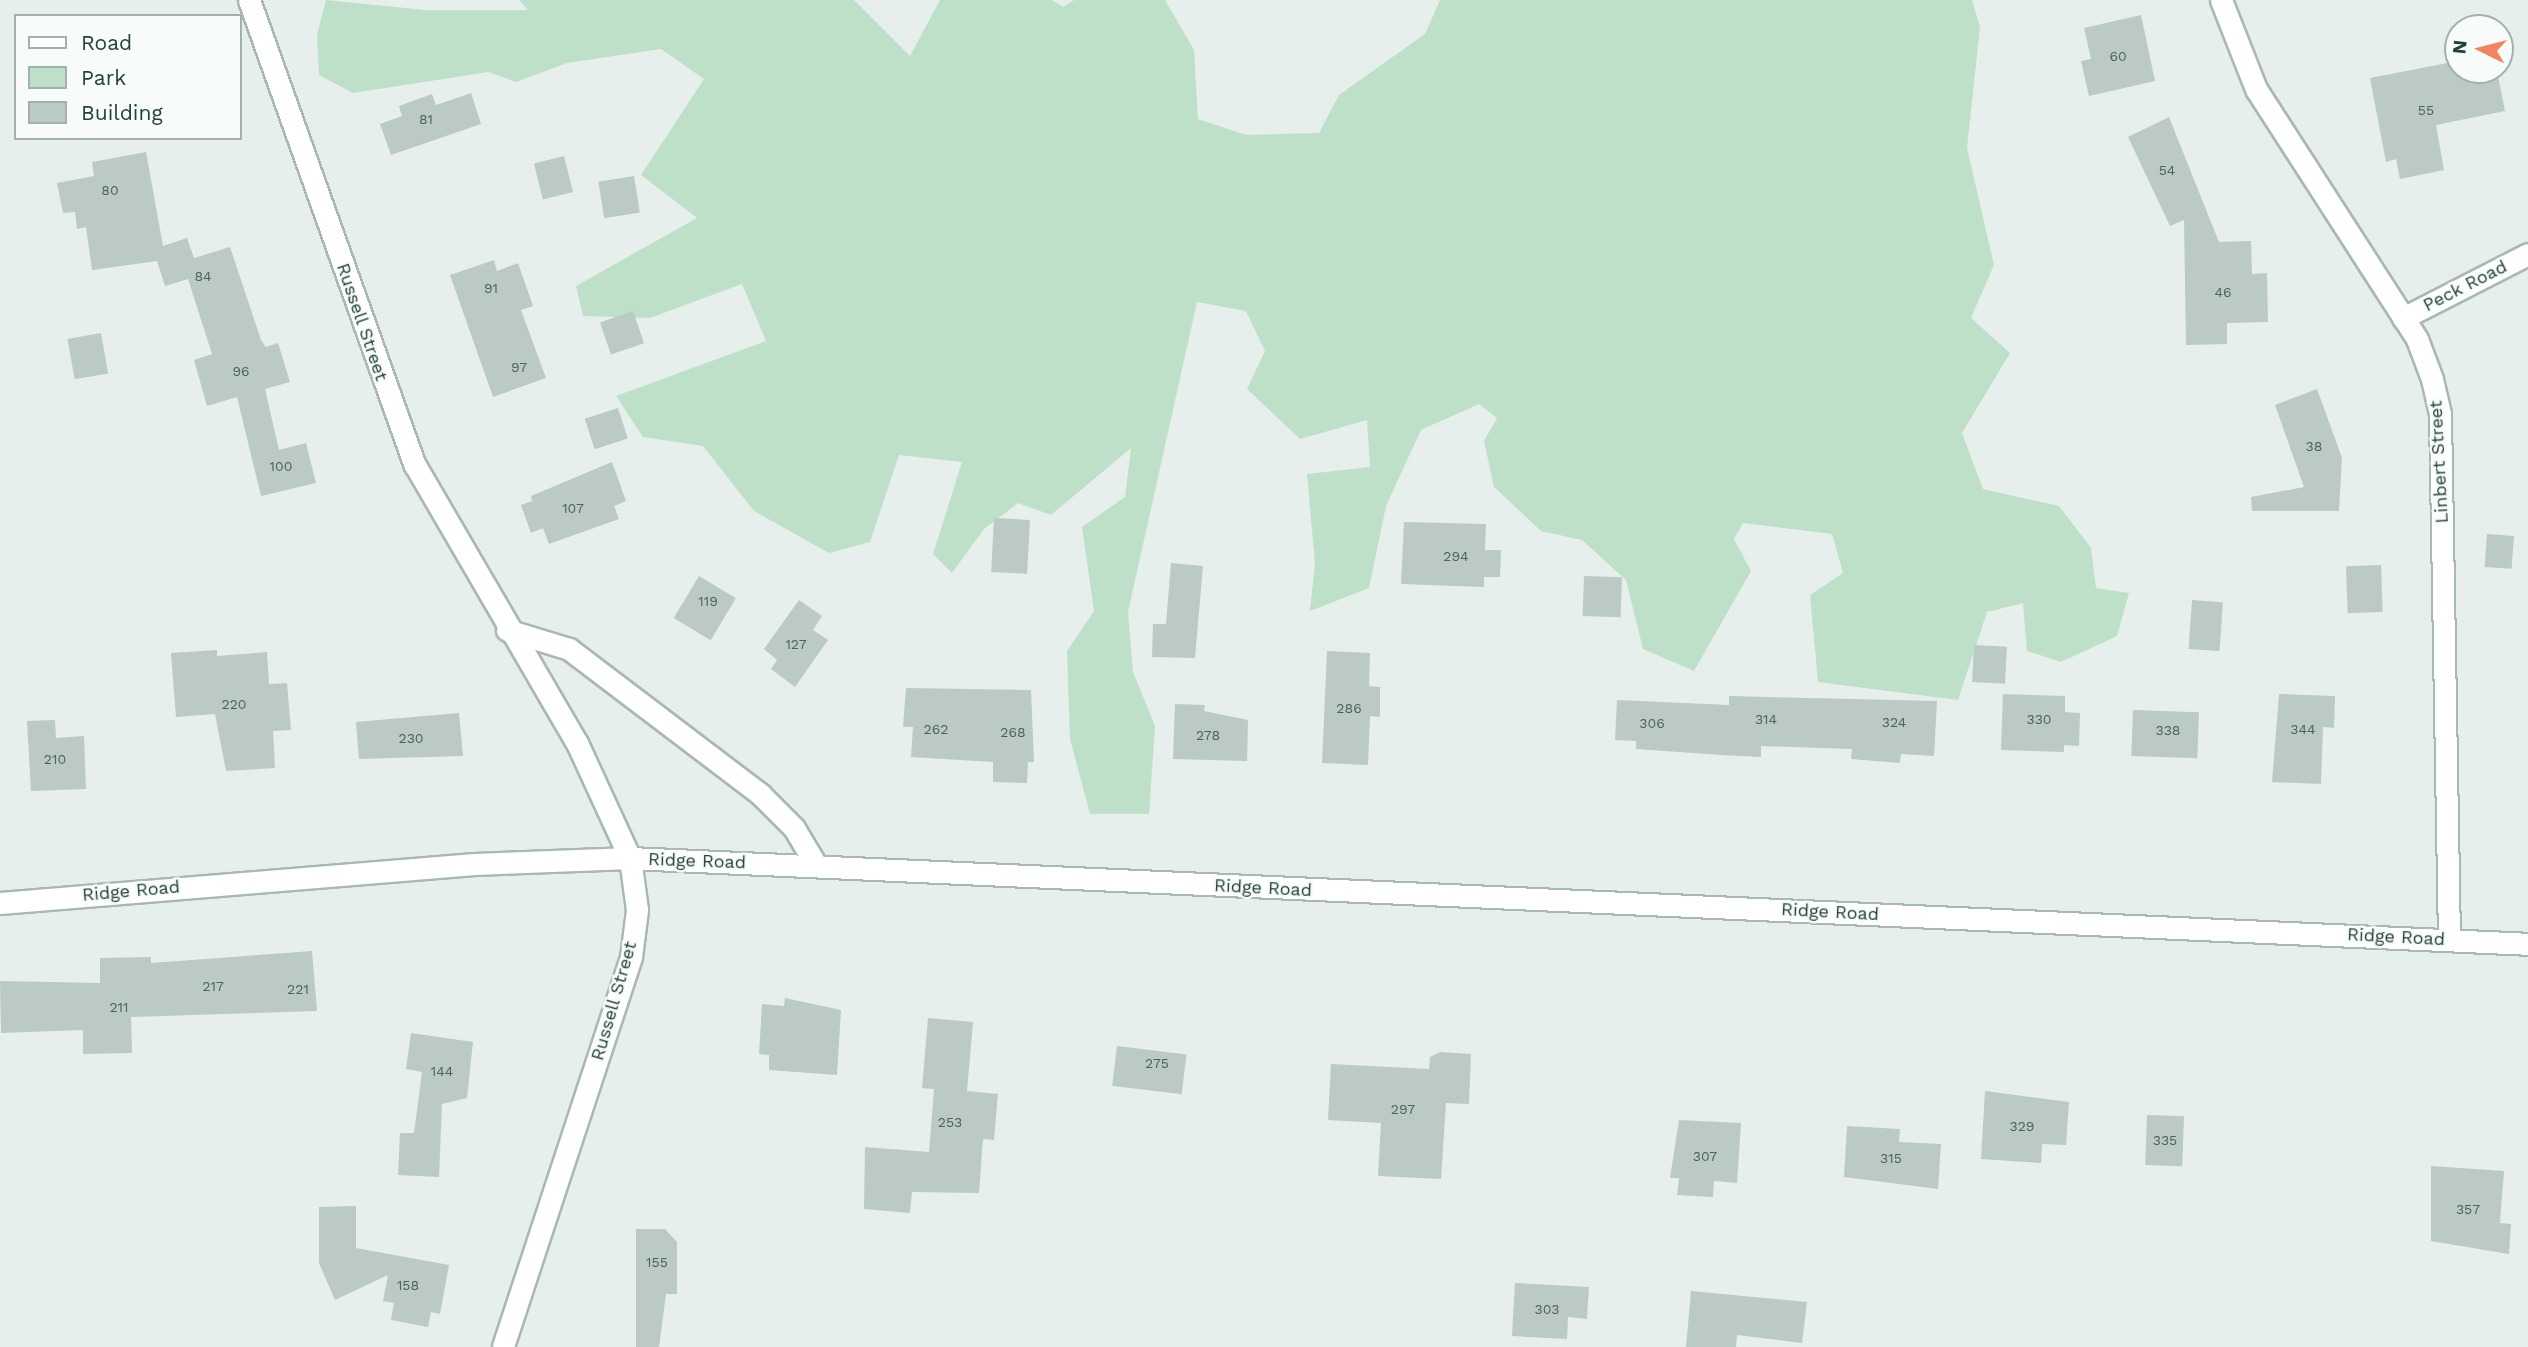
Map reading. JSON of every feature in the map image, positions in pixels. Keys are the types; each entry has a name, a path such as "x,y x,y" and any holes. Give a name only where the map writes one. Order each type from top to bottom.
{"main road":[{"name":"Russell Street","path":"249,0 415,465 507,630 577,743 630,858 637,911 631,957 503,1347"},
{"name":"Linbert Street","path":"2221,0 2256,89 2417,339 2440,414 2449,940"},
{"name":"Peck Road","path":"2403,318 2528,254"},
{"path":"507,630 569,649 760,794 794,828 816,865"},
{"name":"Ridge Road","path":"0,902 474,863 630,858 2528,944"}],"green space":[{"path":"326,0 425,10 528,10 519,0 854,0 910,56 940,0 1052,0 1063,7 1074,0 1165,0 1194,50 1198,119 1246,135 1319,133 1339,95 1425,34 1440,0 1972,0 1980,27 1967,148 1994,265 1971,318 2010,353 1962,433 1983,489 2059,506 2091,548 2096,588 2129,593 2117,636 2061,662 2027,651 2023,603 1987,612 1958,700 1818,682 1810,595 1843,573 1832,534 1743,523 1734,539 1751,571 1694,671 1643,649 1626,580 1582,540 1541,531 1494,487 1484,441 1497,418 1479,404 1421,430 1386,506 1369,588 1310,611 1315,563 1307,474 1370,467 1367,420 1300,439 1247,389 1265,351 1246,311 1197,302 1128,612 1133,672 1155,726 1149,814 1090,814 1070,739 1067,651 1094,611 1082,527 1125,497 1131,448 1051,515 1018,503 984,529 952,573 933,554 962,462 899,455 870,542 829,553 754,511 703,446 643,437 616,396 766,341 742,284 650,318 583,316 576,286 697,218 641,175 704,79 661,49 567,63 516,82 488,72 353,93 319,75 317,34"}],"building":[{"path":"2141,15 2155,81 2089,96 2081,61 2091,59 2084,28"},
{"path":"2444,64 2444,84 2500,84 2505,111 2436,125 2444,170 2400,179 2396,159 2386,162 2370,78"},
{"path":"471,93 481,124 391,155 380,124 402,116 399,106 432,94 436,105"},
{"path":"2169,117 2219,242 2251,241 2252,274 2267,273 2268,322 2227,323 2227,344 2186,345 2184,220 2170,226 2128,137"},
{"path":"146,152 163,246 187,238 194,258 230,247 261,340 266,347 278,343 290,382 265,389 279,450 306,443 316,483 261,496 237,397 207,406 194,360 212,354 188,279 165,286 157,261 92,270 86,227 77,229 75,212 63,213 57,183 94,176 92,162"},
{"path":"564,156 573,192 543,199 534,163"},
{"path":"634,176 640,213 604,218 598,182"},
{"path":"494,260 497,271 518,263 533,306 521,310 546,378 493,397 450,275"},
{"path":"633,311 644,343 611,355 600,322"},
{"path":"101,333 108,373 75,379 68,339"},
{"path":"2317,389 2342,458 2339,511 2252,511 2251,497 2304,487 2275,405"},
{"path":"618,408 628,438 595,449 585,419"},
{"path":"612,462 626,501 614,506 619,519 549,544 543,528 531,533 521,505 532,501 531,496"},
{"path":"994,518 1030,520 1027,574 991,572"},
{"path":"1404,522 1486,524 1485,550 1501,550 1500,577 1484,577 1484,587 1401,584"},
{"path":"2487,534 2514,536 2512,569 2485,567"},
{"path":"1171,563 1203,566 1195,658 1152,657 1153,624 1166,624"},
{"path":"2381,565 2383,612 2348,613 2346,566"},
{"path":"699,576 736,598 711,640 674,618"},
{"path":"1584,576 1622,577 1621,617 1583,616"},
{"path":"799,600 822,616 813,630 828,640 795,687 771,669 777,660 764,649"},
{"path":"2192,600 2223,602 2220,651 2189,649"},
{"path":"1974,645 2007,647 2005,684 1972,682"},
{"path":"217,650 217,656 267,652 269,684 287,683 291,730 273,731 275,768 226,771 215,714 176,717 171,653"},
{"path":"1327,651 1370,653 1369,686 1380,687 1380,717 1370,716 1368,765 1322,763"},
{"path":"906,688 1031,690 1034,762 1028,762 1027,783 993,782 993,762 911,757 913,727 903,727"},
{"path":"2003,694 2065,696 2065,712 2080,713 2079,746 2064,745 2064,752 2001,750"},
{"path":"2279,694 2335,696 2334,728 2323,727 2321,784 2272,782"},
{"path":"1729,696 1937,701 1934,756 1901,754 1900,763 1851,759 1852,749 1761,746 1761,757 1636,749 1636,741 1615,740 1617,700 1729,705"},
{"path":"1175,704 1205,705 1204,711 1248,720 1247,761 1173,759"},
{"path":"2133,710 2199,712 2197,758 2131,756"},
{"path":"459,713 463,756 359,759 356,722"},
{"path":"55,720 56,738 84,736 86,789 31,791 27,721"},
{"path":"312,951 317,1011 131,1017 132,1053 83,1054 83,1030 1,1033 0,981 100,983 100,958 151,957 151,963"},
{"path":"785,998 841,1010 837,1075 769,1070 769,1055 759,1054 762,1004 784,1006"},
{"path":"928,1018 973,1022 967,1091 998,1094 994,1140 983,1139 979,1193 912,1192 910,1213 864,1209 865,1147 929,1152 934,1089 922,1088"},
{"path":"411,1033 473,1042 467,1098 442,1104 439,1177 398,1175 400,1133 414,1133 422,1072 406,1069"},
{"path":"1117,1046 1186,1055 1182,1094 1112,1086"},
{"path":"1440,1052 1471,1054 1469,1104 1446,1103 1441,1179 1378,1176 1381,1123 1328,1120 1331,1064 1429,1069 1430,1057"},
{"path":"1985,1091 2069,1102 2066,1145 2042,1144 2041,1163 1981,1159"},
{"path":"2147,1115 2184,1116 2182,1166 2145,1165"},
{"path":"1679,1120 1741,1123 1737,1183 1714,1181 1713,1197 1677,1195 1679,1178 1670,1178"},
{"path":"1847,1126 1900,1129 1899,1142 1941,1144 1938,1189 1844,1177"},
{"path":"2431,1166 2504,1171 2500,1223 2511,1224 2509,1254 2431,1241"},
{"path":"356,1206 356,1248 449,1265 440,1314 431,1312 428,1327 391,1320 394,1303 383,1301 388,1275 335,1300 319,1263 319,1207"},
{"path":"636,1229 665,1229 677,1242 677,1294 666,1294 659,1347 636,1347"},
{"path":"1515,1283 1589,1287 1587,1319 1568,1317 1567,1339 1512,1336"},
{"path":"1691,1291 1807,1302 1802,1343 1737,1335 1736,1347 1686,1347"}]}
